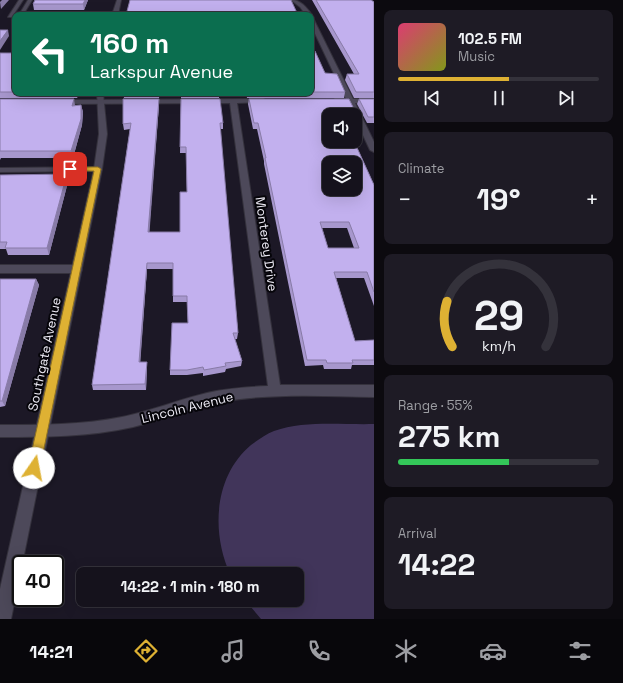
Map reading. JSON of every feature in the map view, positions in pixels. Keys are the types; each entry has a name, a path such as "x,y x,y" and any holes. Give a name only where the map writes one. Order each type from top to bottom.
{"street":[{"path":"115,12 119,0"},
{"path":"293,0 302,6 306,12"},
{"path":"314,26 374,150"},
{"path":"319,53 327,53"},
{"path":"55,102 101,97 272,102"},
{"name":"Southgate Avenue","path":"2,619 98,169 103,134 101,97"},
{"path":"327,101 374,101"},
{"name":"Monterey Drive","path":"233,102 275,391"},
{"path":"0,170 98,169"},
{"path":"0,269 76,269"},
{"name":"Lincoln Avenue","path":"0,431 90,429 122,423 219,396 275,391 374,391"}],"lane":[{"path":"13,12 21,0"},
{"path":"23,12 30,0"}],"shaded area":[{"path":"374,424 374,619 261,619 251,607 304,607 304,567 227,567 220,540 219,523 223,488 229,472 239,458 251,445 265,435 274,431 298,425"}],"building":[{"path":"35,0 85,0 83,4 33,4"},
{"path":"130,0 291,0 297,12 127,12"},
{"path":"316,0 371,0 374,2 374,92 356,92 347,74 359,74"},
{"path":"0,30 8,30 0,41"},
{"path":"314,51 325,73 337,74 345,92 314,92"},
{"path":"0,53 12,53 12,92 0,92"},
{"path":"0,99 74,99 72,106 81,105 81,119 71,151 0,151"},
{"path":"123,99 159,99 148,232 180,232 180,192 187,192 186,147 180,147 181,99 220,99 223,123 220,123 238,333 233,333 242,361 225,363 226,366 204,370 203,367 187,370 170,370 172,323 188,323 187,296 173,296 173,263 147,263 139,362 147,362 145,384 92,385 131,123 123,124"},
{"path":"249,99 349,99 354,108 322,108 322,148 357,148 361,156 322,156 322,196 362,196 362,159 374,185 374,292 367,272 334,272 355,341 374,340 374,360 352,360 353,363 327,363 326,360 307,360 258,123 254,123","holes":["320,222 349,222 359,248 328,248"]},
{"path":"359,99 374,99 374,117 368,117"},
{"path":"67,174 47,248 5,248 7,242 0,242 0,175"},
{"path":"0,279 36,279 2,401 0,401"}],"route":[{"path":"34,468 98,169 70,169"}]}
